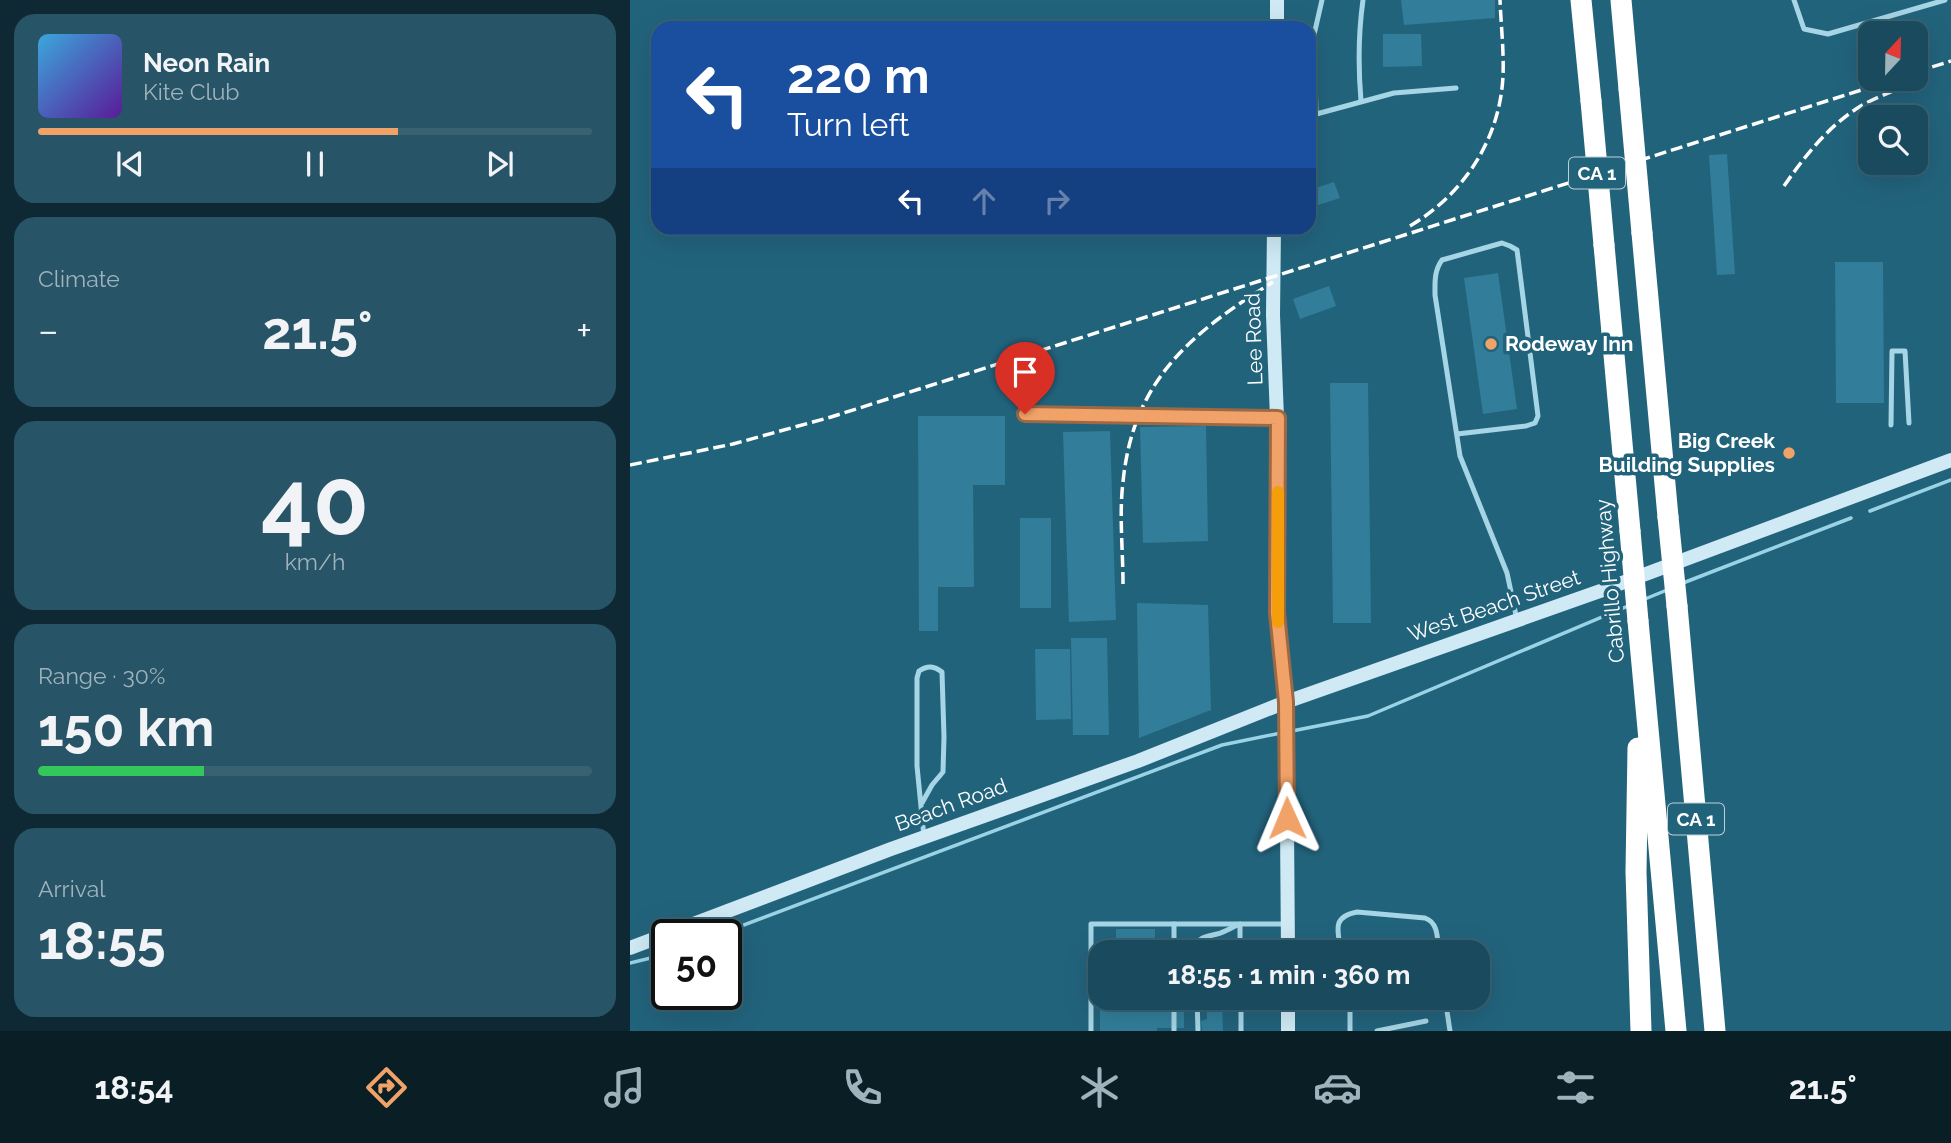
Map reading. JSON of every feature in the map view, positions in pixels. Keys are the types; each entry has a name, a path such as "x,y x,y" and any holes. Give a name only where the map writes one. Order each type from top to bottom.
{"highway":[{"name":"Cabrillo Highway","path":"1581,0 1676,1031"},
{"name":"CA 1","path":"1621,0 1715,1031"},
{"path":"1639,631 1636,872 1640,1031"},
{"path":"1706,939 1725,1031"}],"main road":[{"path":"1277,0 1277,21"},
{"name":"Lee Road","path":"1274,235 1273,315 1278,418 1277,613 1286,702 1288,940"},
{"name":"West Beach Street","path":"1286,702 1951,460"},
{"name":"Beach Road","path":"630,948 924,837 1138,761 1286,702"},
{"path":"1288,1010 1288,1031"}],"lane":[{"path":"1316,26 1322,0"},
{"path":"1361,102 1358,56 1363,0"},
{"path":"1794,0 1804,29 1828,34 1945,0"},
{"path":"1316,114 1394,93 1456,88"},
{"path":"1457,434 1526,426 1535,423 1538,416 1517,250 1502,243 1442,260 1437,268 1435,295 1460,456 1507,573 1517,620"},
{"path":"1892,425 1892,351 1905,351 1909,422"},
{"path":"1025,414 1278,418"},
{"path":"922,803 943,772 943,672 932,666 919,671 917,678 917,766 924,837"},
{"path":"1339,940 1339,921 1348,914 1357,912 1432,920 1437,940"},
{"path":"1091,1031 1091,924 1288,924"},
{"path":"1174,924 1174,940"},
{"path":"1200,940 1203,936 1219,934 1240,924"},
{"path":"1240,924 1240,940"},
{"path":"1174,1010 1174,1031"},
{"path":"1197,1010 1198,1031"},
{"path":"1241,1010 1241,1031"},
{"path":"1350,1010 1350,1031"},
{"path":"1447,1010 1450,1031"},
{"path":"1377,1031 1426,1021"}],"building":[{"path":"1401,0 1495,0 1495,18 1404,25"},
{"path":"1383,34 1421,34 1422,66 1383,67"},
{"path":"1727,154 1735,274 1717,275 1709,155"},
{"path":"1334,182 1340,198 1316,206 1316,188"},
{"path":"1835,262 1883,262 1884,403 1836,403"},
{"name":"Rodeway Inn","path":"1498,273 1517,409 1483,414 1464,278"},
{"path":"1329,286 1336,306 1300,319 1293,299"},
{"path":"1330,383 1368,383 1371,623 1333,623"},
{"path":"918,416 1005,416 1005,485 973,485 974,587 938,587 938,631 919,631"},
{"path":"1206,426 1208,541 1143,543 1140,427"},
{"path":"1110,431 1116,620 1069,622 1063,432"},
{"path":"1020,518 1051,518 1051,608 1020,608"},
{"path":"1137,603 1208,605 1211,710 1139,738"},
{"path":"1071,638 1107,638 1109,735 1073,735"},
{"path":"1035,649 1070,649 1071,719 1036,720"},
{"path":"1116,929 1155,929 1155,940 1116,940"},
{"path":"1100,1010 1184,1010 1184,1028 1100,1031"},
{"path":"1207,1010 1222,1010 1223,1031 1202,1031 1201,1021 1207,1019"}],"waterway":[{"path":"1870,511 1951,480"},
{"path":"1683,583 1851,518"},
{"path":"1645,599 1667,590"},
{"path":"1292,731 1368,716 1628,606"},
{"path":"742,926 1222,745 1281,733"},
{"path":"630,963 651,958"}],"railway":[{"path":"1410,226 1447,198 1462,181 1476,163 1495,122 1503,76 1500,0"},
{"path":"1928,68 1951,61"},
{"path":"630,465 733,444 831,417 1858,91"},
{"path":"1784,186 1835,125 1856,109 1893,91"},
{"path":"1123,584 1123,482 1129,446 1139,415 1153,387 1192,341 1216,320 1273,282"}],"slow traffic":[{"path":"1278,492 1278,622"}],"place":[{"name":"Rodeway Inn","path":"1491,344"},
{"name":"Big Creek Building Supplies","path":"1789,453"}],"route":[{"path":"1025,414 1278,418 1277,613 1286,702 1287,818"}]}
